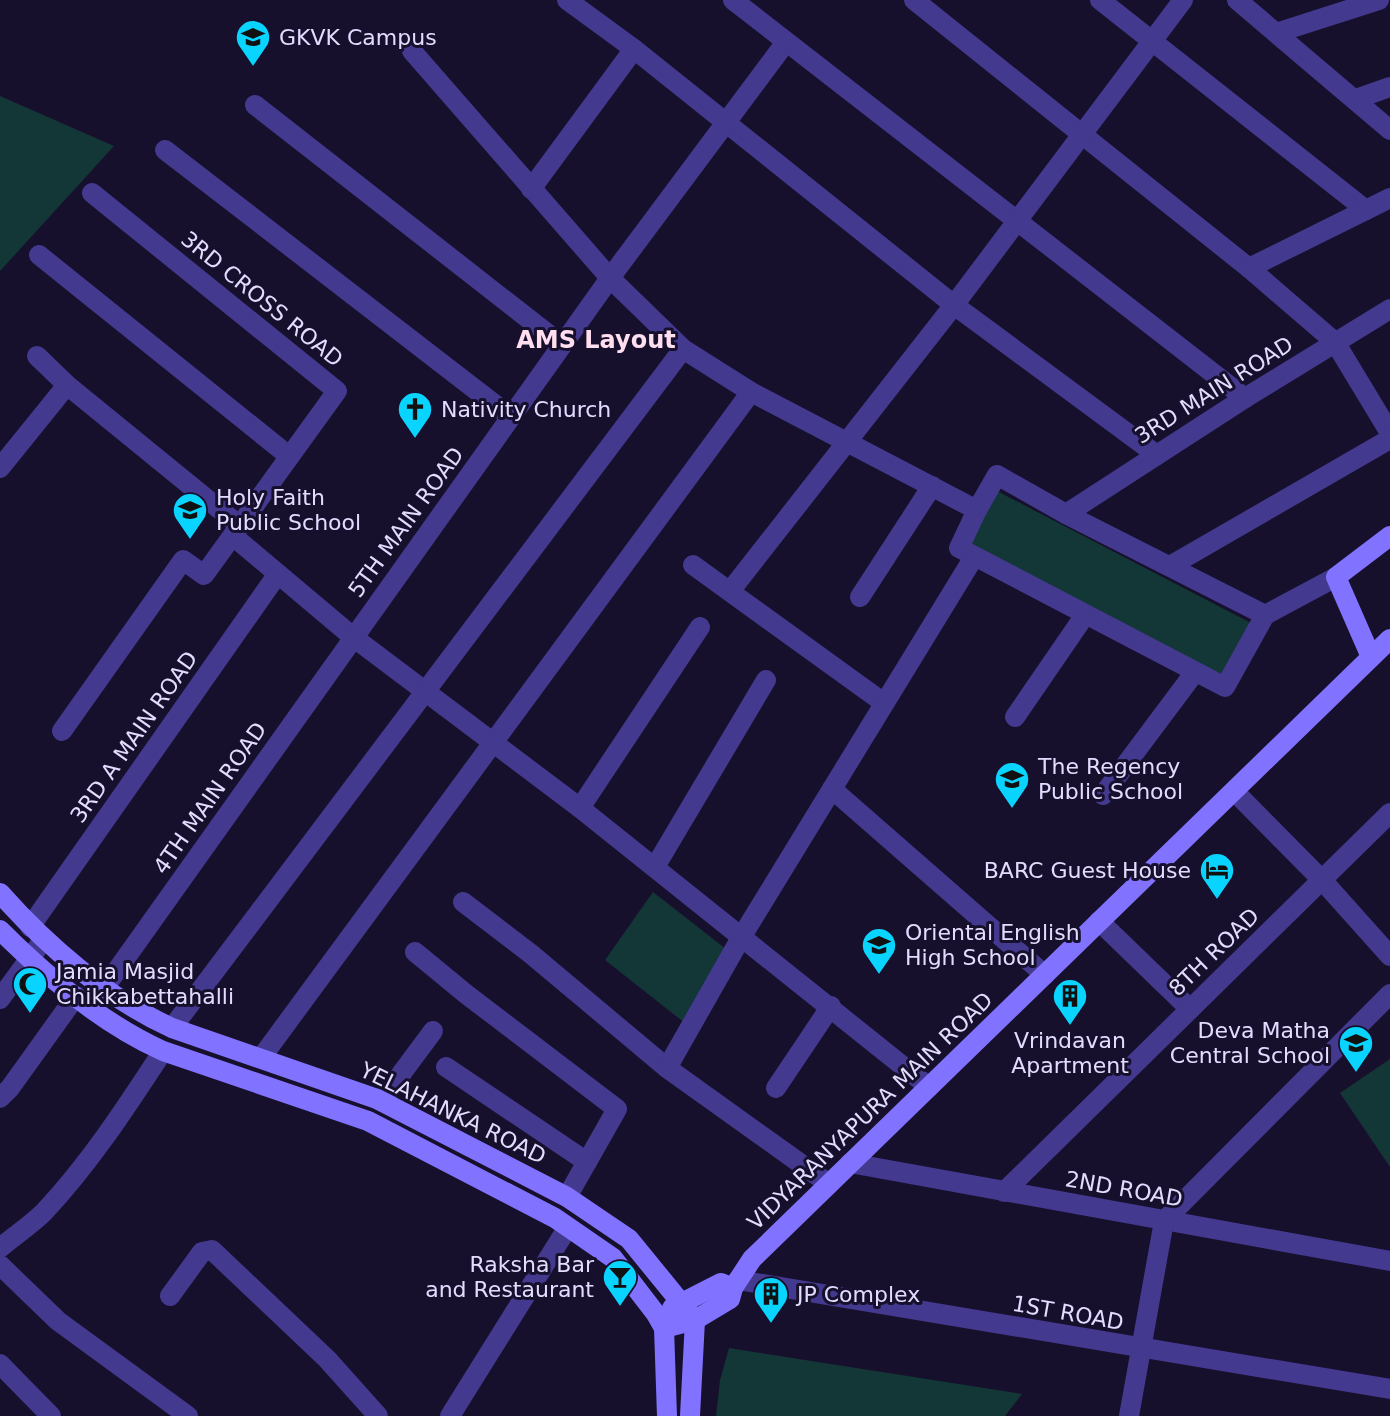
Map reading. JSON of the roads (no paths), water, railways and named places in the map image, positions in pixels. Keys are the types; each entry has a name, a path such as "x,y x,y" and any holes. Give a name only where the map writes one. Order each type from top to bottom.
{"main road":[{"path":"1371,657 1336,577 1390,536"},
{"name":"VIDYARANYAPURA MAIN ROAD","path":"735,1284 752,1259 1390,639"},
{"name":"YELAHANKA ROAD","path":"0,893 37,933 82,971 145,1016 381,1101 567,1197 629,1239 690,1312"},
{"name":"YELAHANKA ROAD","path":"0,930 30,959 133,1037 163,1051 368,1121 568,1227 613,1258 660,1321"},
{"path":"667,1416 660,1321 690,1312 721,1283 735,1284"},
{"path":"690,1312 690,1416"}],"street":[{"path":"567,0 634,49 954,305 1157,455"},
{"path":"733,0 1245,398"},
{"path":"914,0 1249,268 1335,342 1390,436 1170,566"},
{"path":"1100,0 1366,210"},
{"path":"731,590 954,305 1183,0"},
{"path":"1237,0 1390,130"},
{"path":"1276,33 1379,0"},
{"name":"5TH MAIN ROAD","path":"353,637 610,278 786,42"},
{"path":"531,189 634,49"},
{"path":"412,51 610,278 683,349 751,392 977,510"},
{"path":"1356,99 1390,87"},
{"path":"255,105 562,345"},
{"path":"165,150 511,417"},
{"name":"3RD CROSS ROAD","path":"62,731 183,560 204,575 337,391 92,193"},
{"path":"1249,268 1390,198"},
{"path":"39,255 289,456"},
{"name":"3RD MAIN ROAD","path":"1066,514 1390,309"},
{"path":"172,1028 683,349"},
{"path":"37,356 236,531 277,575 353,637 580,808 929,1087"},
{"path":"0,468 67,385"},
{"path":"261,1058 751,392"},
{"path":"1265,615 1066,514 997,475 959,548 1225,687 1265,615 1336,577"},
{"path":"860,597 932,486"},
{"path":"667,1068 742,936 974,557"},
{"path":"693,565 884,703"},
{"name":"3RD A MAIN ROAD","path":"0,999 30,959 37,933 277,575"},
{"path":"1015,717 1085,615"},
{"path":"580,808 700,627"},
{"name":"4TH MAIN ROAD","path":"105,987 353,637"},
{"path":"1103,795 1195,672"},
{"path":"655,867 766,680"},
{"path":"832,789 1045,975"},
{"path":"1234,791 1322,880 1390,956"},
{"name":"8TH ROAD","path":"1004,1192 1390,813"},
{"path":"463,902 667,1068 829,1184"},
{"path":"1099,921 1190,1009"},
{"path":"415,952 617,1109 567,1197"},
{"path":"1129,1416 1164,1221 1390,994"},
{"path":"0,1098 76,996"},
{"path":"776,1088 831,1006"},
{"path":"381,1101 433,1031"},
{"path":"0,1248 42,1214 75,1175 123,1113 163,1051"},
{"path":"446,1067 587,1162"},
{"name":"2ND ROAD","path":"850,1163 1390,1261"},
{"path":"450,1416 568,1227"},
{"path":"170,1296 202,1252 212,1250 327,1359 378,1416"},
{"path":"0,1265 58,1321 188,1416"},
{"name":"1ST ROAD","path":"735,1284 1390,1389"},
{"path":"0,1364 51,1416"}],"place":[{"name":"GKVK Campus","path":"253,68"},
{"name":"Nativity Church","path":"415,440"},
{"name":"Holy Faith Public School","path":"190,541"},
{"name":"The Regency Public School","path":"1012,810"},
{"name":"BARC Guest House","path":"1217,901"},
{"name":"Oriental English High School","path":"879,976"},
{"name":"Jamia Masjid Chikkabettahalli","path":"30,1015"},
{"name":"Vrindavan Apartment","path":"1070,1027"},
{"name":"Deva Matha Central School","path":"1356,1074"},
{"name":"Raksha Bar and Restaurant","path":"620,1308"},
{"name":"JP Complex","path":"771,1325"}],"district":[{"name":"AMS Layout","path":"596,340"}]}
